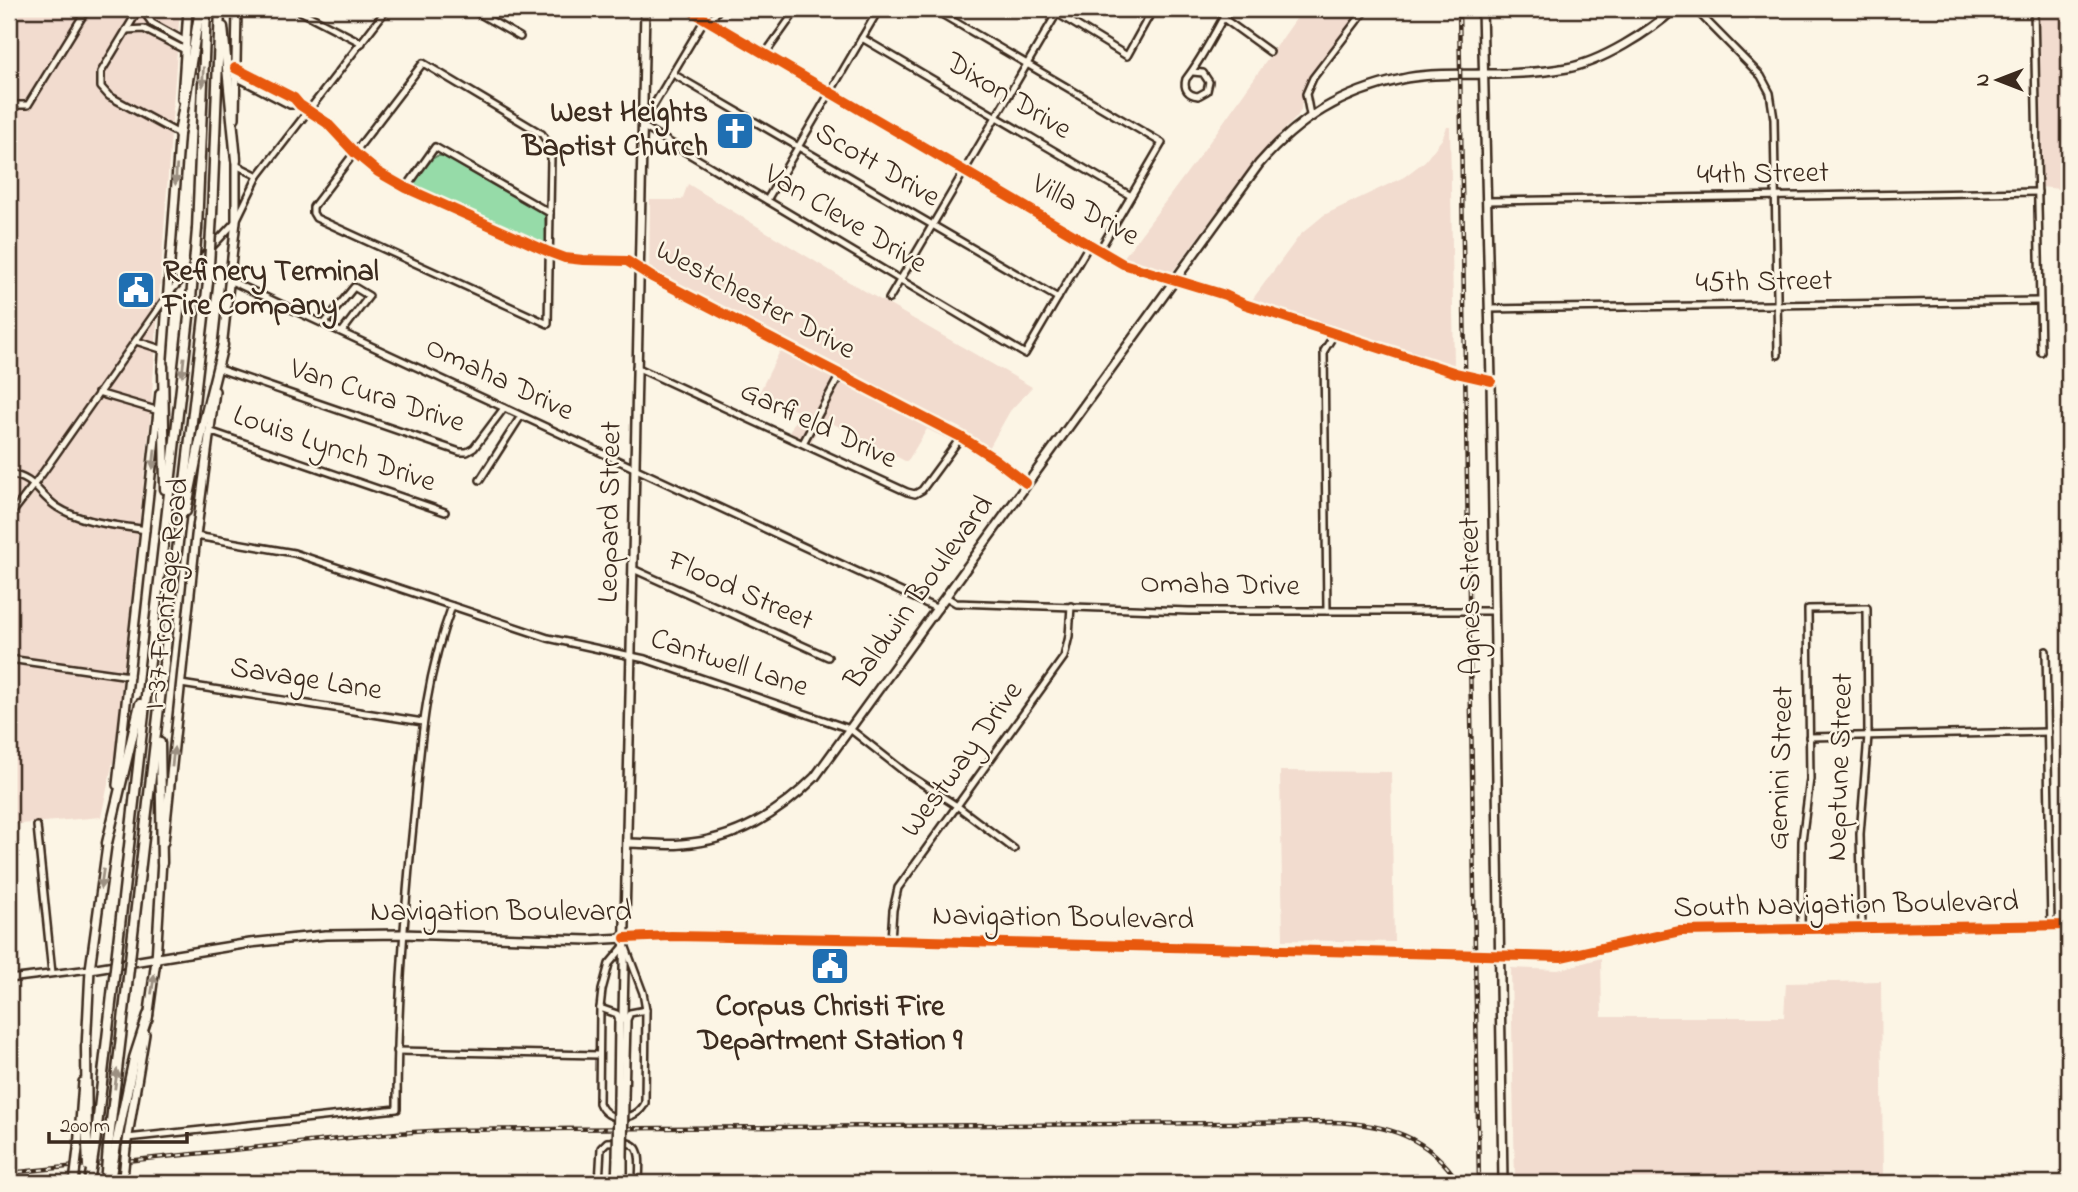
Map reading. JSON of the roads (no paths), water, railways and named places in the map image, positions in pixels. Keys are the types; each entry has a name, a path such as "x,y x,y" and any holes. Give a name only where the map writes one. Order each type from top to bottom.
{"highway":[{"path":"179,134 200,9"},
{"path":"89,1183 91,1144 113,986 191,299 197,229 206,9"},
{"path":"221,9 236,162"},
{"path":"107,1183 208,282 221,9"},
{"path":"173,587 204,421 223,345"},
{"path":"163,366 166,461 163,550"},
{"path":"107,843 148,670"},
{"path":"160,713 162,863"},
{"path":"112,1146 134,1058 148,1015"},
{"path":"86,1046 91,1144"}],"main road":[{"name":"I-37 Frontage Road","path":"74,1183 90,969 107,843 121,766 159,411 188,9"},
{"name":"I-37 Frontage Road","path":"123,1180 127,1138 156,960 162,863 208,431 231,281 236,221 237,9"},
{"name":"Leopard Street","path":"622,1183 621,1098 645,9"},
{"name":"Agnes Street","path":"1482,9 1488,201 1503,1183"},
{"name":"Baldwin Boulevard","path":"628,843 681,844 717,839 745,829 793,799 815,777 1258,164 1310,116 1362,90 1404,78 1531,73 1570,68 1600,56 1648,29 1674,9"},
{"name":"Navigation Boulevard","path":"90,969 274,940 325,935 402,934 625,942"},
{"name":"Leopard Street","path":"616,1183 620,1157"}],"street":[{"path":"9,106 28,105 87,9"},
{"path":"179,134 109,96 101,86 101,72 140,9 147,19 186,46"},
{"path":"296,9 362,43"},
{"path":"9,517 169,293 236,221 258,176 387,9"},
{"path":"471,9 520,37"},
{"name":"Villa Drive","path":"688,9 1123,264 1225,295 1244,304 1457,373 1491,381"},
{"path":"642,112 652,108 707,20 719,9"},
{"path":"765,54 797,9"},
{"path":"767,200 879,9"},
{"path":"933,9 1162,144 1100,251"},
{"path":"1050,9 1127,56 1153,9"},
{"path":"1193,72 1203,74 1209,82 1206,91 1198,96 1188,93 1185,84 1228,9"},
{"path":"1310,116 1306,94 1313,78 1366,9"},
{"path":"1695,9 1761,76 1770,93 1774,109 1778,355"},
{"path":"2034,9 2041,352"},
{"path":"889,299 1057,13"},
{"path":"1223,18 1270,52"},
{"path":"153,34 157,27"},
{"path":"126,30 140,29 186,46"},
{"name":"Dixon Drive","path":"862,38 1131,196"},
{"path":"423,62 542,134 550,147 550,214 548,324 316,218 313,207 423,62"},
{"name":"Westchester Drive","path":"235,72 290,105 300,105 309,110 327,123 355,153 405,188 565,258 627,261 652,277 961,437 996,459 1026,483"},
{"name":"Scott Drive","path":"673,74 1058,298"},
{"name":"Van Cleve Drive","path":"642,126 1025,354 1058,298"},
{"path":"405,188 435,146 550,214"},
{"path":"236,162 258,176"},
{"name":"44th Street","path":"1488,201 2038,192"},
{"path":"1058,298 1089,245"},
{"name":"Omaha Drive","path":"231,281 938,609"},
{"path":"324,324 354,287 369,296 342,332"},
{"name":"45th Street","path":"1489,309 2039,301"},
{"path":"1326,611 1324,351 1335,333"},
{"path":"136,341 164,350"},
{"name":"Garfield Drive","path":"636,366 915,494 922,490 961,437"},
{"name":"Van Cura Drive","path":"219,369 460,452 474,448 504,408"},
{"path":"803,443 841,373"},
{"path":"98,393 159,411"},
{"path":"480,480 521,416"},
{"name":"Louis Lynch Drive","path":"208,431 444,512"},
{"path":"9,474 24,476 57,507 89,520 146,530"},
{"name":"Cantwell Lane","path":"197,536 294,553 548,638 632,656 850,729 906,773 1014,849"},
{"name":"Flood Street","path":"633,569 828,657"},
{"name":"Omaha Drive","path":"946,597 956,603 1189,611 1494,611"},
{"path":"127,1138 397,1110 402,934 423,722 436,651 452,606"},
{"name":"Westway Drive","path":"891,940 898,888 1064,657 1071,606"},
{"name":"Gemini Street","path":"1801,928 1802,841 1810,779 1808,609 1867,608"},
{"name":"Neptune Street","path":"1862,928 1860,834 1868,736 1867,608"},
{"path":"2046,651 2051,925"},
{"path":"9,659 130,676"},
{"name":"Savage Lane","path":"181,684 423,722"},
{"path":"1809,737 2049,732"},
{"path":"37,826 52,973"},
{"name":"South Navigation Boulevard","path":"1500,955 1561,957 1680,931 2069,925"},
{"name":"Navigation Boulevard","path":"625,942 673,936 1500,955"},
{"path":"625,942 643,993 646,1010 645,1103 640,1112 633,1116 609,1116 602,1111 599,1103 600,1008 609,964 625,942"},
{"name":"Navigation Boulevard","path":"9,979 90,969"},
{"path":"600,1008 617,1014 623,1020 630,1013 646,1010"},
{"path":"397,1051 599,1055"},
{"path":"599,1183 601,1148 607,1142 620,1140 638,1146 639,1183"}],"railway":[{"path":"1459,9 1479,1183"},
{"path":"9,1173 448,1130 1333,1122 1371,1126 1405,1136 1434,1154 1459,1183"}],"place":[{"name":"West Heights Baptist Church","path":"735,131"},
{"name":"Refinery Terminal Fire Company","path":"136,290"},
{"name":"Corpus Christi Fire Department Station 9","path":"830,966"}]}
